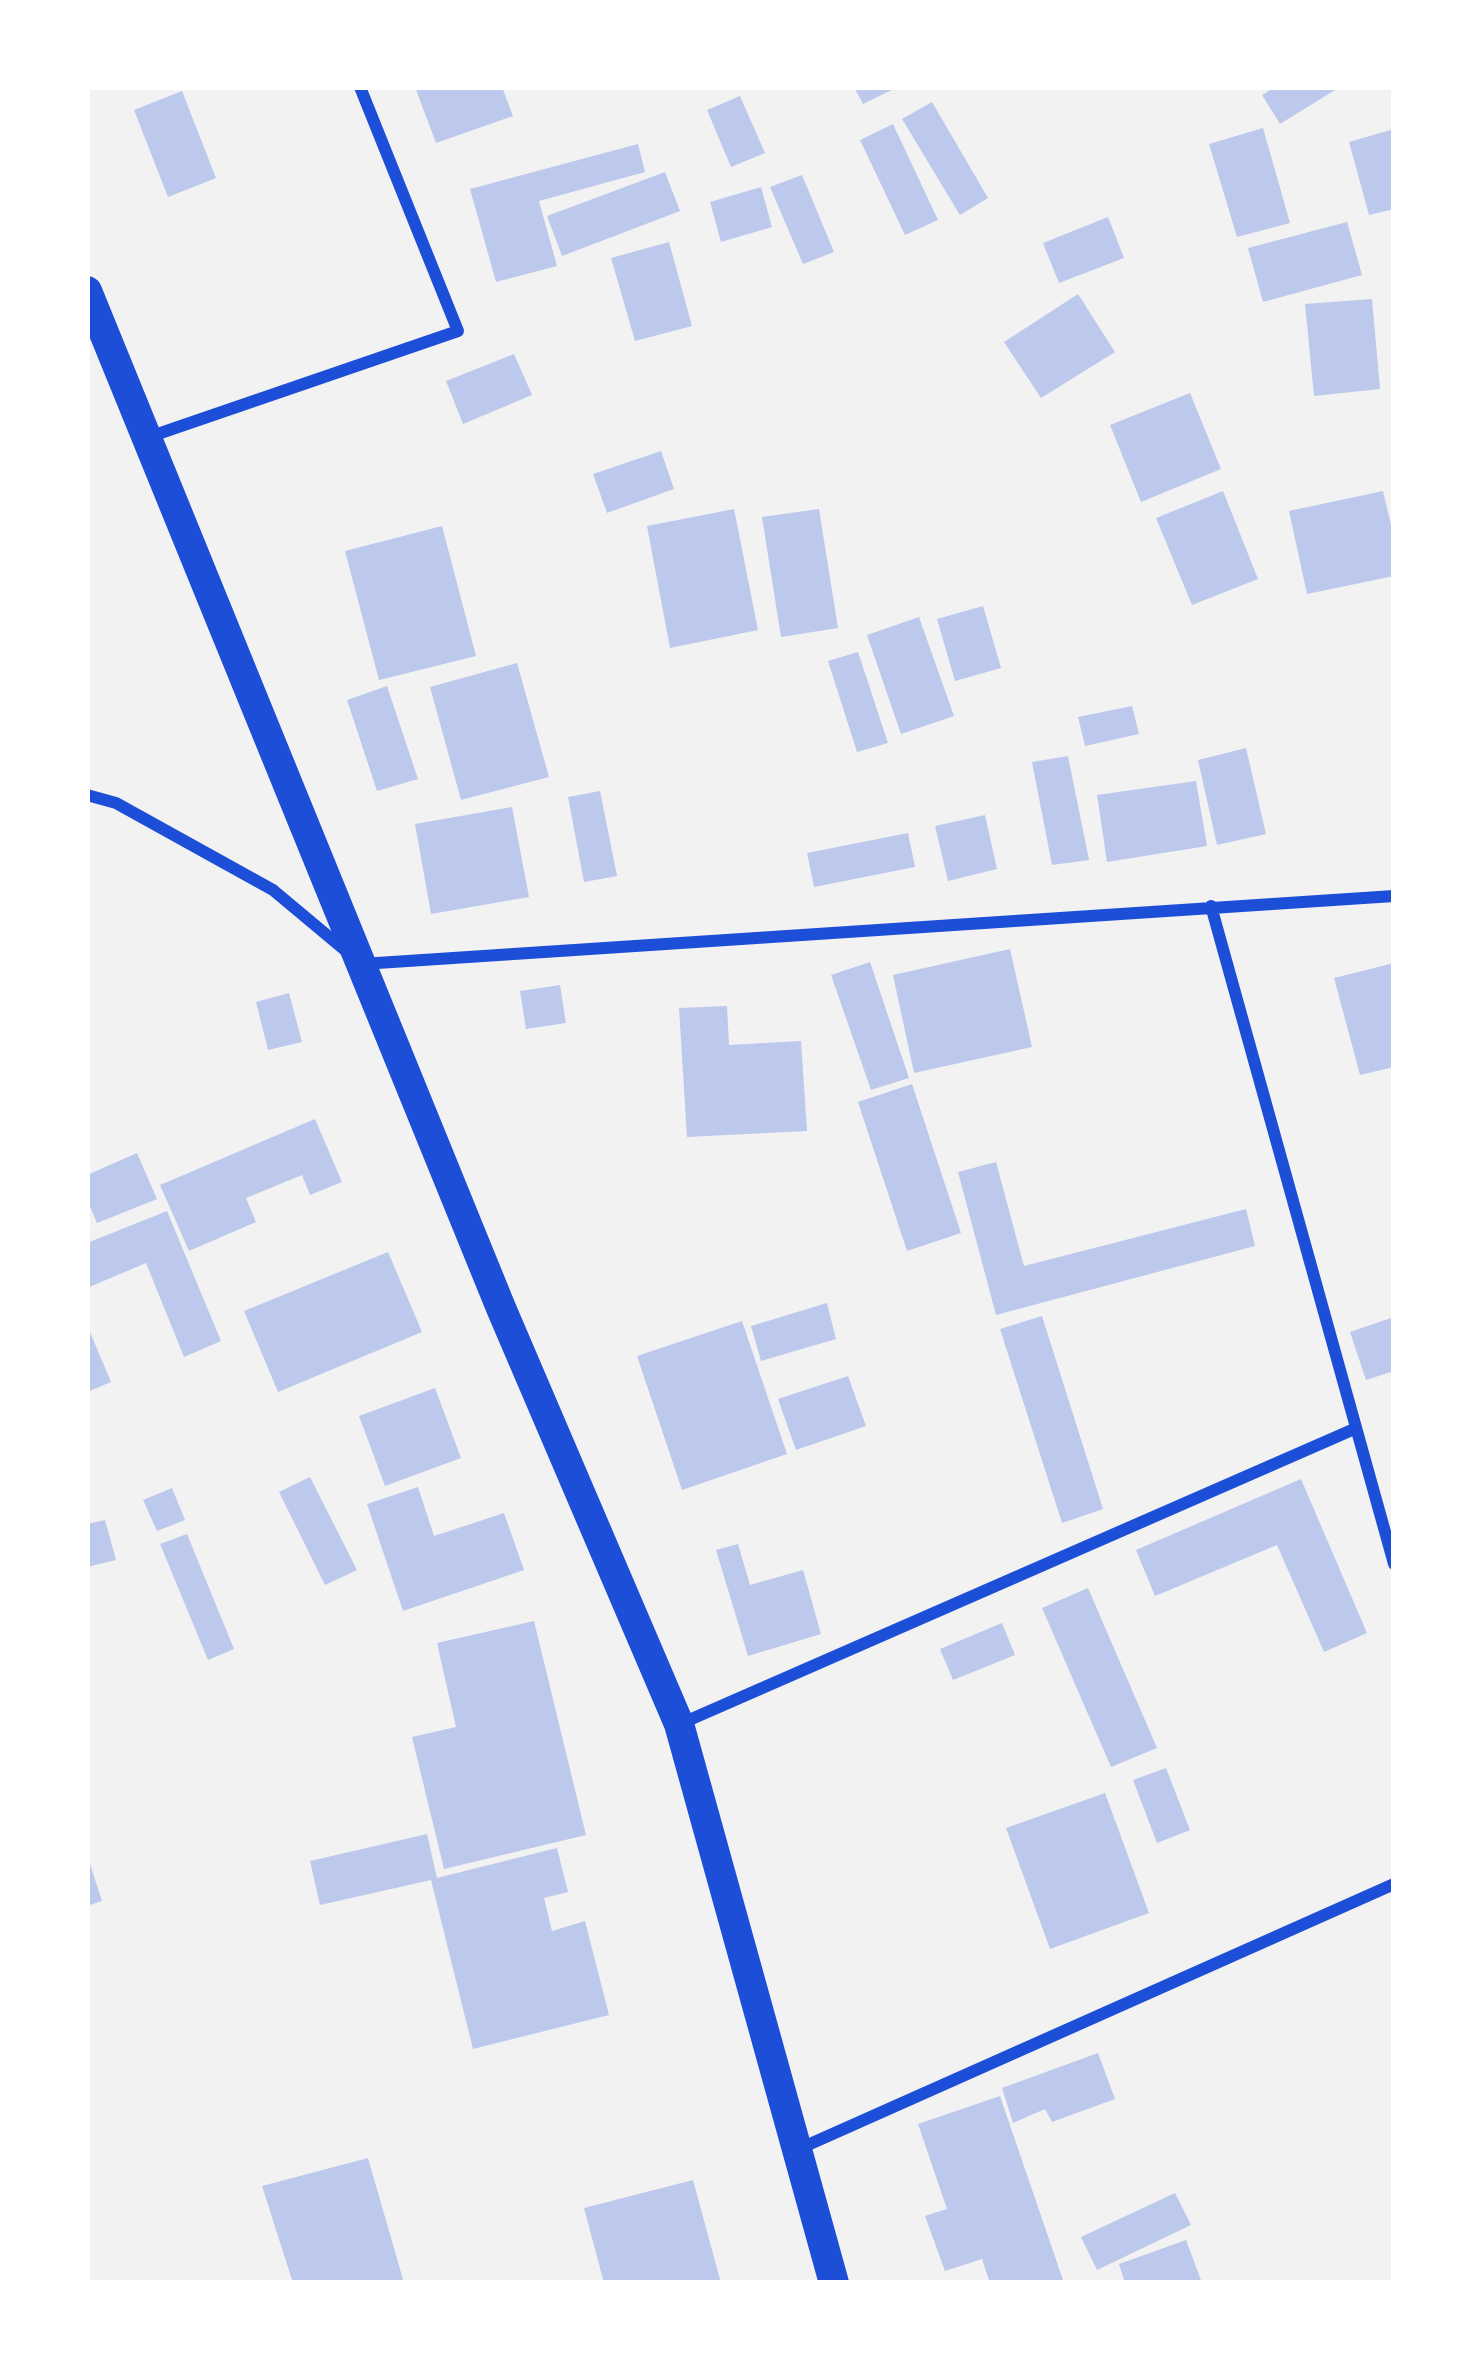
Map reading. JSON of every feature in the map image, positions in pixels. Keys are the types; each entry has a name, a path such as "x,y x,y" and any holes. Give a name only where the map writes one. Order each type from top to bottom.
{"main road":[{"path":"87,291 679,1724 834,2283"}],"street":[{"path":"146,438 458,331 360,87"},
{"path":"87,795 116,803 273,890 362,964 1394,896"},
{"path":"1211,906 1352,1430 1394,1564"},
{"path":"679,1724 1352,1430"},
{"path":"800,2149 1394,1884"}],"building":[{"path":"415,87 502,87 513,116 436,143"},
{"path":"854,87 898,87 863,104"},
{"path":"1275,87 1340,87 1280,124 1262,95"},
{"path":"182,91 216,178 168,197 134,110"},
{"path":"740,96 765,153 731,167 707,110"},
{"path":"932,102 988,198 960,215 902,119"},
{"path":"893,124 938,220 905,235 860,140"},
{"path":"1263,128 1290,223 1237,237 1209,144"},
{"path":"1394,129 1394,209 1369,215 1349,142"},
{"path":"638,144 645,172 539,201 557,266 496,282 470,189"},
{"path":"665,172 680,211 562,256 547,216"},
{"path":"802,175 834,252 803,264 770,187"},
{"path":"761,187 772,227 721,242 710,202"},
{"path":"1108,217 1124,258 1059,283 1043,243"},
{"path":"1347,222 1362,275 1263,302 1248,248"},
{"path":"669,242 692,326 635,341 611,258"},
{"path":"1078,294 1115,352 1041,398 1004,342"},
{"path":"1372,299 1380,389 1314,396 1305,304"},
{"path":"514,354 532,395 463,424 446,381"},
{"path":"1190,393 1221,469 1141,502 1110,425"},
{"path":"661,451 674,489 607,513 593,474"},
{"path":"1223,491 1258,579 1192,605 1156,518"},
{"path":"1383,491 1394,538 1394,576 1307,594 1289,511"},
{"path":"734,509 758,630 670,648 647,526"},
{"path":"819,509 838,628 781,637 762,517"},
{"path":"442,526 476,656 379,680 345,551"},
{"path":"983,606 1001,668 955,681 937,619"},
{"path":"919,617 954,716 901,734 867,635"},
{"path":"858,652 888,743 857,752 828,661"},
{"path":"517,663 549,777 461,800 430,687"},
{"path":"387,686 418,779 377,791 347,700"},
{"path":"1132,706 1139,734 1085,746 1078,717"},
{"path":"1246,748 1266,834 1217,845 1198,760"},
{"path":"1068,756 1089,860 1052,865 1032,762"},
{"path":"1196,781 1207,846 1107,862 1097,795"},
{"path":"600,791 617,876 584,882 568,797"},
{"path":"512,807 529,897 431,914 415,824"},
{"path":"985,815 997,869 948,881 935,826"},
{"path":"908,833 915,867 814,887 807,853"},
{"path":"1010,949 1032,1047 914,1073 893,975"},
{"path":"870,962 909,1078 871,1090 831,975"},
{"path":"1394,963 1394,1067 1360,1075 1334,978"},
{"path":"560,985 566,1023 526,1029 520,991"},
{"path":"289,993 302,1042 268,1050 256,1002"},
{"path":"727,1006 729,1045 801,1041 807,1131 687,1137 679,1008"},
{"path":"912,1084 961,1233 907,1251 858,1102"},
{"path":"315,1119 342,1182 310,1195 302,1175 246,1198 256,1222 189,1251 160,1185"},
{"path":"137,1153 157,1199 97,1223 87,1199 87,1175"},
{"path":"996,1162 1024,1266 1246,1209 1255,1246 996,1315 958,1172"},
{"path":"167,1211 221,1341 184,1357 146,1263 87,1288 87,1243"},
{"path":"388,1252 422,1332 278,1392 244,1311"},
{"path":"827,1303 836,1339 761,1361 751,1326"},
{"path":"1042,1316 1103,1509 1062,1523 1000,1329"},
{"path":"1394,1317 1394,1371 1366,1380 1350,1332"},
{"path":"742,1321 787,1454 682,1490 637,1356"},
{"path":"87,1325 111,1382 87,1392"},
{"path":"848,1376 866,1426 796,1450 778,1399"},
{"path":"435,1388 461,1458 385,1486 359,1416"},
{"path":"310,1477 357,1570 325,1585 279,1492"},
{"path":"1301,1479 1367,1633 1324,1652 1277,1545 1155,1596 1136,1550"},
{"path":"418,1487 434,1536 504,1513 524,1570 403,1611 367,1504"},
{"path":"172,1488 185,1520 157,1531 143,1500"},
{"path":"105,1520 116,1560 87,1567 87,1524"},
{"path":"187,1534 234,1649 208,1660 160,1544"},
{"path":"738,1544 750,1585 803,1570 821,1634 748,1656 716,1550"},
{"path":"1088,1588 1157,1748 1111,1767 1042,1608"},
{"path":"534,1621 586,1835 444,1869 412,1737 456,1727 437,1643"},
{"path":"1002,1623 1015,1655 953,1680 940,1649"},
{"path":"1166,1768 1190,1830 1157,1843 1133,1780"},
{"path":"1105,1793 1149,1913 1050,1949 1006,1828"},
{"path":"427,1834 437,1878 557,1848 568,1892 544,1898 552,1931 585,1921 609,2015 473,2049 431,1880 320,1905 310,1861"},
{"path":"87,1859 102,1901 87,1906"},
{"path":"1098,2053 1115,2099 1052,2122 1045,2109 1013,2123 1002,2088"},
{"path":"1000,2096 1064,2283 990,2283 982,2259 945,2271 925,2216 947,2209 918,2124"},
{"path":"368,2158 404,2283 293,2283 262,2186"},
{"path":"693,2180 721,2283 604,2283 584,2208"},
{"path":"1175,2193 1191,2225 1097,2270 1081,2237"},
{"path":"1186,2240 1202,2283 1125,2283 1119,2264"}]}
